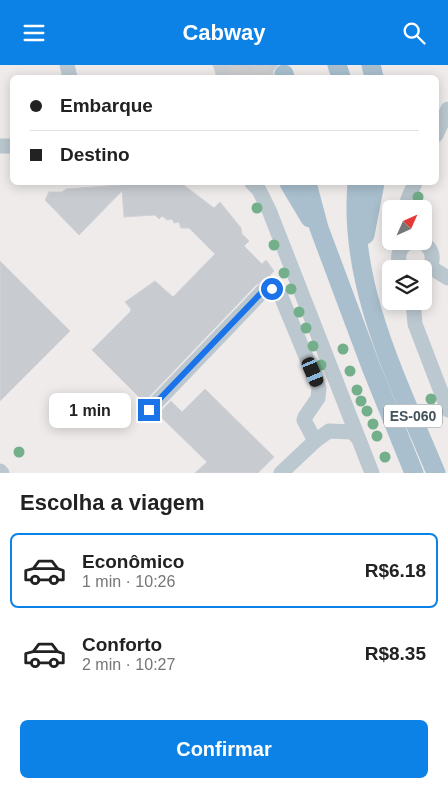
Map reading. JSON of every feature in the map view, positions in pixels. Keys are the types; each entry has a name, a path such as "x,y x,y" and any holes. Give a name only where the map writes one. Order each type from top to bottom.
{"main road":[{"path":"290,185 330,255"},
{"path":"298,185 330,255"},
{"name":"ES-060","path":"308,185 319,227 371,367 414,473"},
{"name":"ES-060","path":"357,185 356,219 363,276 373,313 436,473"},
{"path":"363,276 367,220 375,185"}],"street":[{"path":"439,128 448,109"},
{"path":"254,185 259,190 269,209 372,473"},
{"path":"408,200 414,185"},
{"path":"432,272 448,278"},
{"path":"149,410 263,291 272,289 280,294 319,388 318,398 304,417 314,441"},
{"path":"414,310 416,324 448,410"},
{"path":"281,473 314,441 329,431 352,432 357,437"}],"building":[{"path":"213,65 278,65 273,71 273,75 216,75"},
{"path":"121,185 184,185 214,208 220,202 249,241 244,246 262,264 266,260 274,271 265,281 256,285 144,402 92,350 130,312 131,309 125,302 155,281 173,297 215,254 189,228 181,228 179,222 174,223 172,219 167,220 162,216 159,219 155,215 124,217 122,191 79,235 45,200 49,192 62,192 66,189"},
{"path":"0,261 70,331 0,401"},
{"path":"205,389 274,457 258,473 195,473 207,462 158,414 171,401 182,412"}],"tunnel":[{"path":"236,65 239,75"},
{"path":"258,65 261,75"}],"route":[{"path":"149,410 263,291 272,289"}]}
